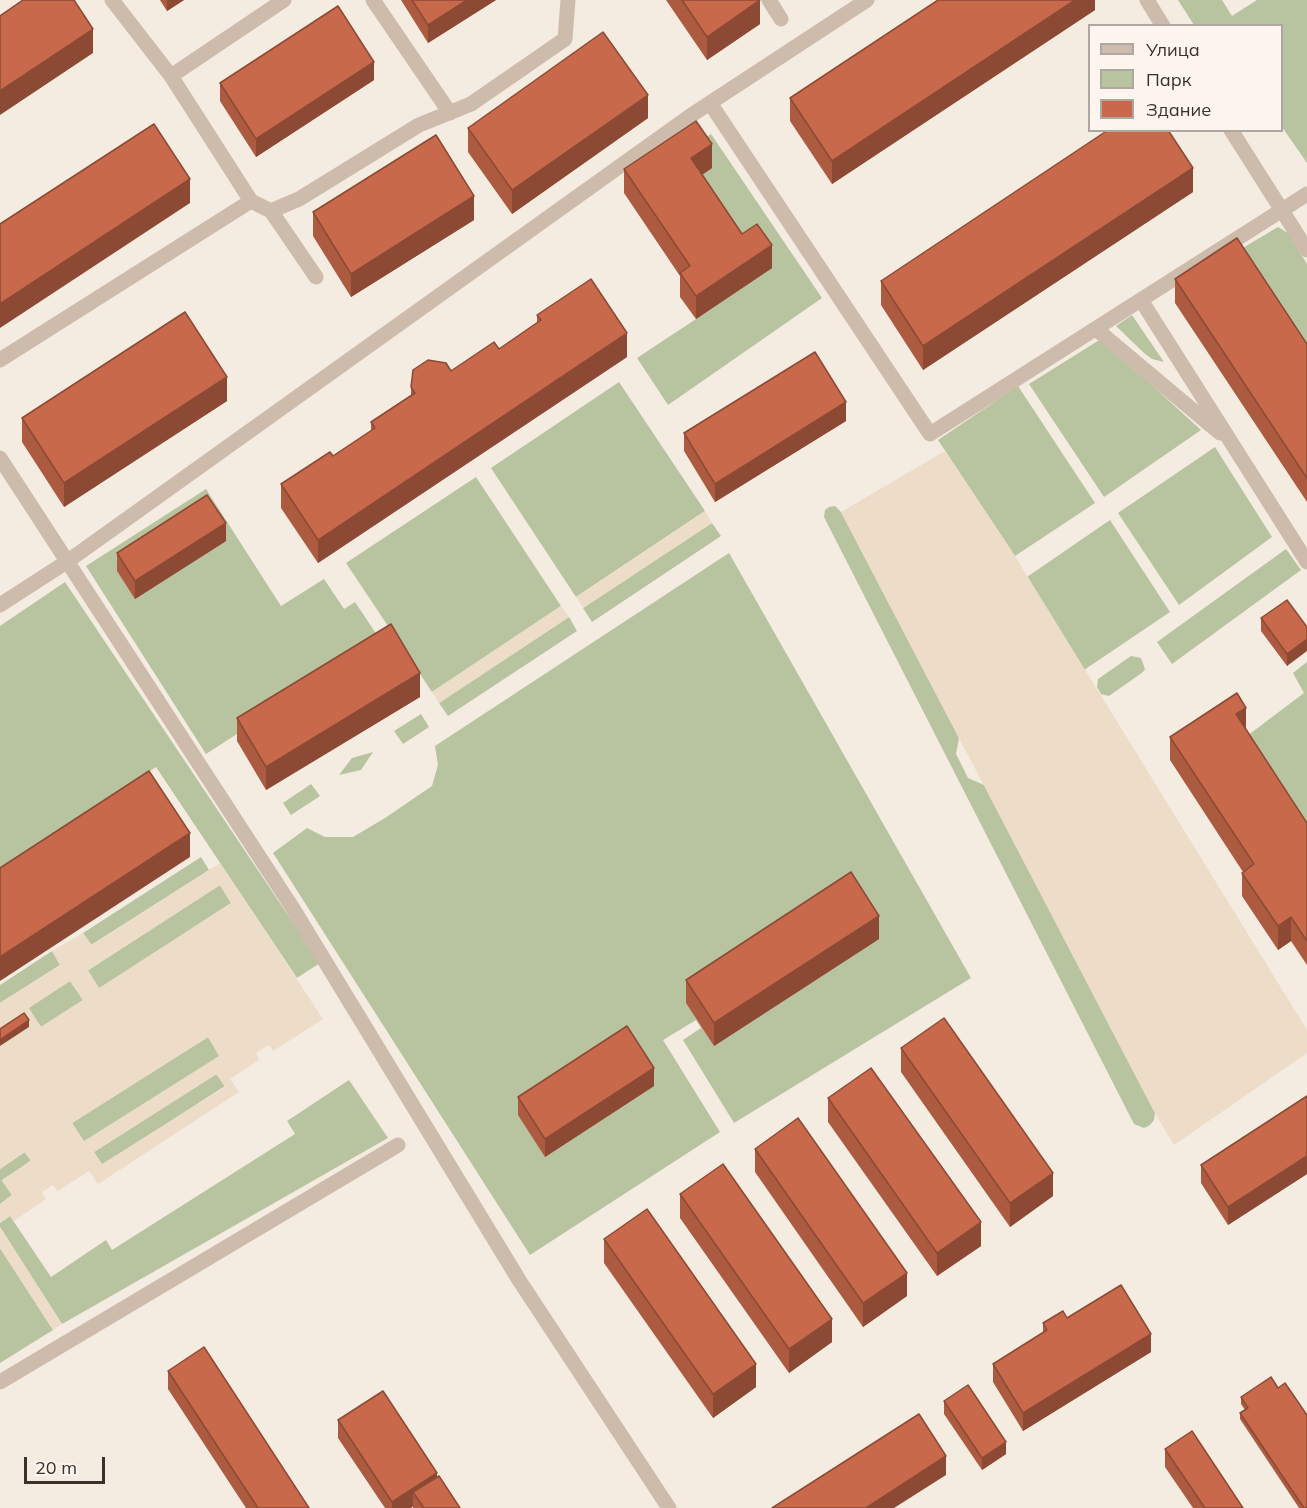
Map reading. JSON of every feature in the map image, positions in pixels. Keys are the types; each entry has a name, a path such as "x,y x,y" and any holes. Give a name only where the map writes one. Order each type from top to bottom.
{"lane":[{"path":"112,0 171,76 251,201 271,211 316,277"},
{"path":"171,76 284,0"},
{"path":"373,0 450,112"},
{"path":"271,211 299,199 418,125 471,104 565,39 568,0"},
{"path":"769,0 781,20"},
{"path":"0,605 68,561 710,103 867,0"},
{"path":"1147,0 1162,24"},
{"path":"710,103 930,434 1307,194"},
{"path":"1232,132 1307,250"},
{"path":"0,360 251,201"},
{"path":"1141,300 1307,562"},
{"path":"1096,329 1232,442"},
{"path":"0,458 292,907 519,1280 669,1508"},
{"path":"0,1382 398,1145"}],"green space":[{"path":"1178,0 1222,0 1232,16 1257,0 1307,0 1307,163 1283,128 1283,24 1193,24"},
{"path":"711,134 822,298 668,405 637,358 696,319 742,257 691,182 696,144"},
{"path":"1278,227 1288,233 1307,264 1307,359 1236,252"},
{"path":"1132,315 1164,362 1152,359 1144,353 1116,326"},
{"path":"1101,339 1201,430 1104,497 1029,384"},
{"path":"619,382 705,511 576,597 491,468"},
{"path":"1018,386 1095,503 1015,556 938,440"},
{"path":"1215,447 1272,537 1179,605 1118,513"},
{"path":"476,477 561,606 432,692 346,563"},
{"path":"206,489 281,606 324,579 344,609 355,602 381,641 206,754 86,566"},
{"path":"835,506 841,512 959,738 956,754 968,778 984,785 1155,1113 1150,1125 1144,1128 1134,1124 824,517 825,510"},
{"path":"1110,520 1170,612 1084,670 1027,577"},
{"path":"712,523 721,536 592,622 583,608"},
{"path":"1286,549 1301,570 1172,664 1157,642"},
{"path":"729,553 971,978 734,1123 683,1040 701,1028 696,1020 663,1040 720,1132 530,1255 273,853 307,828 325,837 353,837 385,818 432,786 438,765 435,746"},
{"path":"65,582 320,963 297,978 156,767 0,871 0,626"},
{"path":"569,617 577,631 448,716 439,703"},
{"path":"1131,656 1141,658 1145,669 1143,672 1109,696 1101,694 1097,687 1098,679"},
{"path":"1307,662 1307,846 1239,742 1304,693 1293,673"},
{"path":"421,714 429,727 403,744 394,731"},
{"path":"373,752 361,770 339,775 352,758"},
{"path":"311,784 320,796 291,815 283,803"},
{"path":"201,857 209,870 91,945 83,933"},
{"path":"220,885 231,903 99,989 87,971"},
{"path":"52,951 60,965 0,1003 0,985"},
{"path":"70,981 83,1000 41,1027 28,1008"},
{"path":"208,1037 220,1056 84,1142 72,1123"},
{"path":"216,1074 225,1086 102,1165 94,1152"},
{"path":"349,1080 388,1138 62,1324 0,1227 0,1223 10,1216 51,1277 106,1240 112,1250 295,1134 287,1121"},
{"path":"25,1152 31,1161 2,1180 12,1195 0,1204 0,1169"},
{"path":"0,1248 53,1330 0,1363"}],"shaded area":[{"path":"945,451 1015,556 1307,1030 1307,1053 1174,1145 1155,1113 841,512"},
{"path":"705,511 712,523 583,608 576,597"},
{"path":"561,606 569,617 439,703 432,692"},
{"path":"220,863 323,1019 273,1051 269,1045 256,1053 259,1060 230,1079 239,1092 98,1184 89,1171 58,1191 53,1185 42,1192 46,1199 14,1221 10,1216 0,1223 0,1204 12,1195 2,1181 31,1160 24,1152 0,1169 0,1046 29,1026 0,1035 0,1003 60,965 52,951 83,933 92,945","holes":["220,885 231,903 99,988 88,970","70,981 83,1000 41,1027 29,1008","208,1037 219,1056 84,1141 72,1123","217,1074 225,1087 102,1164 94,1152"]},
{"path":"0,1227 62,1324 53,1330 0,1248"}],"building":[{"path":"23,0 74,0 93,29 0,91 0,16"},
{"path":"412,0 467,0 428,25"},
{"path":"682,0 760,0 707,37"},
{"path":"938,0 1075,0 832,161 790,98"},
{"path":"338,6 374,62 256,139 220,83"},
{"path":"603,32 648,95 512,190 468,128"},
{"path":"696,121 712,144 691,158 742,234 757,224 772,245 696,296 680,273 690,266 624,169"},
{"path":"154,124 190,179 0,304 0,224"},
{"path":"1105,132 1169,132 1193,168 923,346 881,281"},
{"path":"436,135 474,196 351,274 313,212"},
{"path":"1237,238 1307,344 1307,478 1175,279"},
{"path":"591,279 627,333 318,540 281,484 330,452 333,456 375,428 371,422 415,393 411,387 413,370 428,360 446,363 451,371 494,342 499,349 541,320 537,315"},
{"path":"185,312 227,377 64,483 22,418"},
{"path":"815,352 846,402 715,484 684,433"},
{"path":"207,495 226,523 135,581 117,553"},
{"path":"1287,600 1307,627 1307,639 1287,654 1261,618"},
{"path":"391,624 420,673 266,767 237,718"},
{"path":"1237,693 1246,708 1236,714 1307,823 1307,941 1291,917 1278,926 1242,873 1254,864 1170,737"},
{"path":"149,771 190,833 0,957 0,868"},
{"path":"851,872 879,916 714,1023 686,980"},
{"path":"24,1013 29,1020 0,1040 0,1029"},
{"path":"944,1018 1053,1173 1010,1203 901,1048"},
{"path":"627,1026 654,1068 545,1139 518,1097"},
{"path":"871,1068 981,1222 937,1253 828,1098"},
{"path":"1307,1096 1307,1156 1228,1207 1201,1165"},
{"path":"798,1118 907,1273 863,1303 755,1149"},
{"path":"723,1164 832,1319 789,1349 680,1194"},
{"path":"647,1209 756,1364 713,1394 604,1239"},
{"path":"1121,1285 1151,1334 1023,1413 993,1364 1047,1330 1043,1323 1063,1311 1067,1318"},
{"path":"204,1347 309,1508 258,1508 168,1371"},
{"path":"1271,1377 1278,1388 1285,1383 1307,1415 1307,1508 1304,1508 1240,1413 1248,1408 1241,1397"},
{"path":"968,1385 1006,1442 982,1458 944,1401"},
{"path":"383,1391 437,1473 392,1502 338,1420"},
{"path":"919,1414 946,1456 866,1508 772,1508"},
{"path":"1192,1431 1243,1508 1205,1508 1165,1449"},
{"path":"439,1476 460,1508 424,1508 413,1492"}]}
